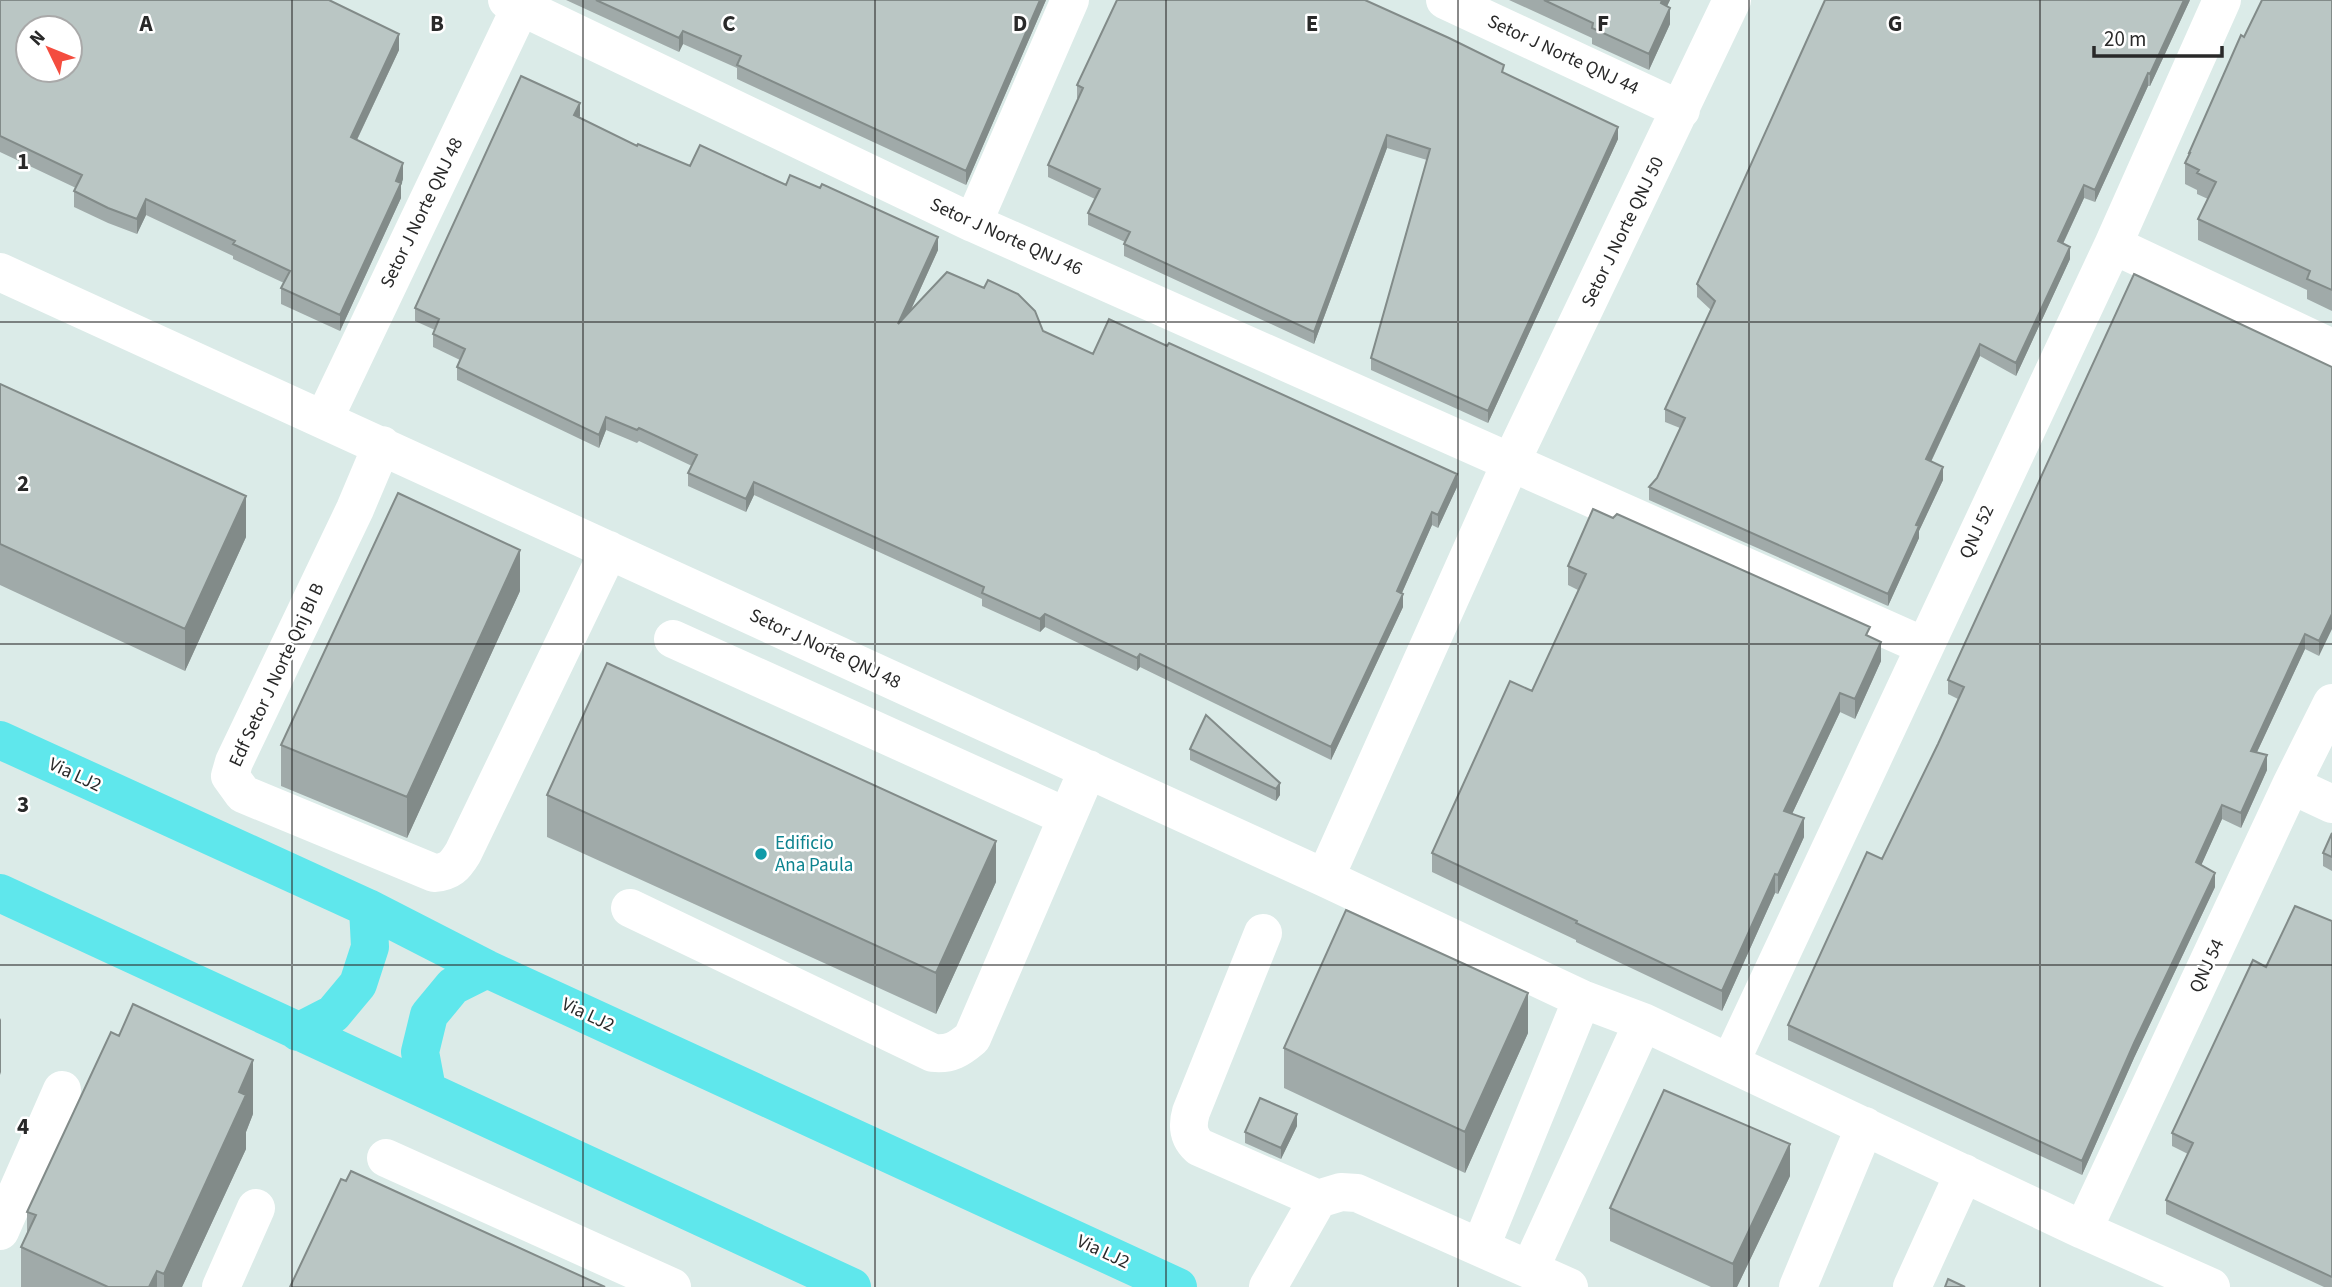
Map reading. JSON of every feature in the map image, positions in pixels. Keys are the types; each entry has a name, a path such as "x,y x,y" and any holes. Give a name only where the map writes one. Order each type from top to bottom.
{"main road":[{"name":"Via LJ2","path":"0,740 368,908 487,969 1178,1287"},
{"path":"0,893 852,1287"},
{"path":"298,1032 333,1014 358,984 370,947 368,908"},
{"path":"427,1089 420,1052 429,1015 453,986 487,969"}],"street":[{"path":"973,223 1070,0"},
{"name":"Setor J Norte QNJ 44","path":"1445,0 1681,110"},
{"name":"Setor J Norte QNJ 50","path":"1325,878 1511,462 1732,0"},
{"name":"QNJ 52","path":"1730,1063 2113,245 2222,0"},
{"name":"Setor J Norte QNJ 46","path":"514,3 973,223 1924,646"},
{"name":"Setor J Norte QNJ 48","path":"324,419 514,3"},
{"path":"2113,245 2332,348"},
{"name":"Setor J Norte QNJ 48","path":"0,272 1088,769 1582,999 1643,1022 2083,1230 2211,1287"},
{"name":"Edf Setor J Norte Qnj BI B","path":"382,445 355,509 234,762 230,776 243,794 434,873 446,872 455,866 463,853 609,550"},
{"path":"673,639 1067,817"},
{"name":"QNJ 54","path":"2083,1230 2332,703"},
{"path":"630,908 933,1053 943,1054 958,1050 972,1038 1088,769"},
{"path":"2291,785 2332,804"},
{"path":"1262,933 1191,1112 1189,1132 1193,1141 1199,1147 1318,1199 1341,1192 1357,1193 1569,1287"},
{"path":"1481,1246 1582,999"},
{"path":"1530,1269 1643,1022"},
{"path":"0,1231 62,1090"},
{"path":"1798,1287 1866,1126"},
{"path":"386,1158 672,1287"},
{"path":"1912,1287 1964,1173"},
{"path":"1268,1287 1318,1199"},
{"path":"221,1287 256,1208"}],"building":[{"path":"0,0 329,0 399,34 351,137 403,163 396,181 401,183 340,315 281,288 290,271 233,244 235,241 146,199 137,219 74,191 82,175 0,136"},
{"path":"596,0 1040,0 966,171 737,65 741,56 683,31 679,38"},
{"path":"1117,0 1365,0 1504,65 1502,72 1618,127 1488,411 1371,358 1430,149 1387,135 1314,332 1124,244 1130,232 1088,213 1100,189 1048,165 1083,88 1077,85"},
{"path":"1544,0 1662,0 1661,3 1670,8 1649,54 1592,28 1593,23"},
{"path":"1825,0 2184,0 2095,190 2084,185 2058,241 2070,247 2016,363 1980,344 1926,459 1943,467 1888,594 1649,487 1657,478 1685,418 1665,409 1715,301 1697,284"},
{"path":"2262,0 2332,0 2332,290 2307,279 2310,271 2198,219 2216,182 2197,173 2199,170 2185,163 2241,35 2244,37"},
{"path":"521,76 580,103 574,115 637,146 638,144 690,166 700,145 786,185 790,175 820,188 822,184 938,237 898,324 947,272 984,288 988,280 1018,294 1035,311 1043,331 1093,354 1109,319 1167,346 1169,343 1457,474 1438,515 1432,512 1397,591 1403,594 1331,747 1140,654 1137,658 1045,614 1040,619 982,593 984,587 754,482 746,499 688,473 697,455 639,428 637,430 606,417 599,435 457,367 465,349 433,334 439,319 415,308"},
{"path":"2134,274 2332,367 2332,614 2319,641 2305,634 2251,751 2267,755 2241,813 2222,805 2196,862 2215,873 2134,1043 2082,1161 1788,1025 1867,852 1882,859 1938,744 1964,687 1948,680"},
{"path":"0,384 246,496 185,629 0,544"},
{"path":"398,493 520,550 407,797 281,745"},
{"path":"1593,509 1613,518 1617,514 1870,627 1866,635 1881,642 1855,699 1840,693 1784,811 1804,818 1778,875 1775,874 1722,991 1432,853 1510,681 1532,691 1586,574 1568,566"},
{"name":"Edificio Ana Paula","path":"607,663 996,841 936,973 547,795"},
{"path":"1206,715 1280,783 1276,789 1190,749"},
{"path":"2332,833 2332,857 2323,853"},
{"path":"2295,906 2332,921 2332,1277 2166,1200 2193,1143 2172,1133 2253,960 2266,967"},
{"path":"1346,910 1528,993 1465,1132 1284,1048"},
{"path":"133,1004 253,1060 239,1092 246,1095 164,1274 157,1271 149,1287 108,1287 21,1247 36,1215 27,1212 111,1032 119,1036"},
{"path":"1664,1090 1790,1144 1733,1264 1610,1208"},
{"path":"1260,1098 1297,1114 1281,1148 1245,1132"},
{"path":"351,1171 605,1287 290,1287 341,1179 346,1181"},
{"path":"1948,1279 1965,1287 1945,1287"}],"place":[{"name":"Edificio Ana Paula","path":"761,854"}]}
